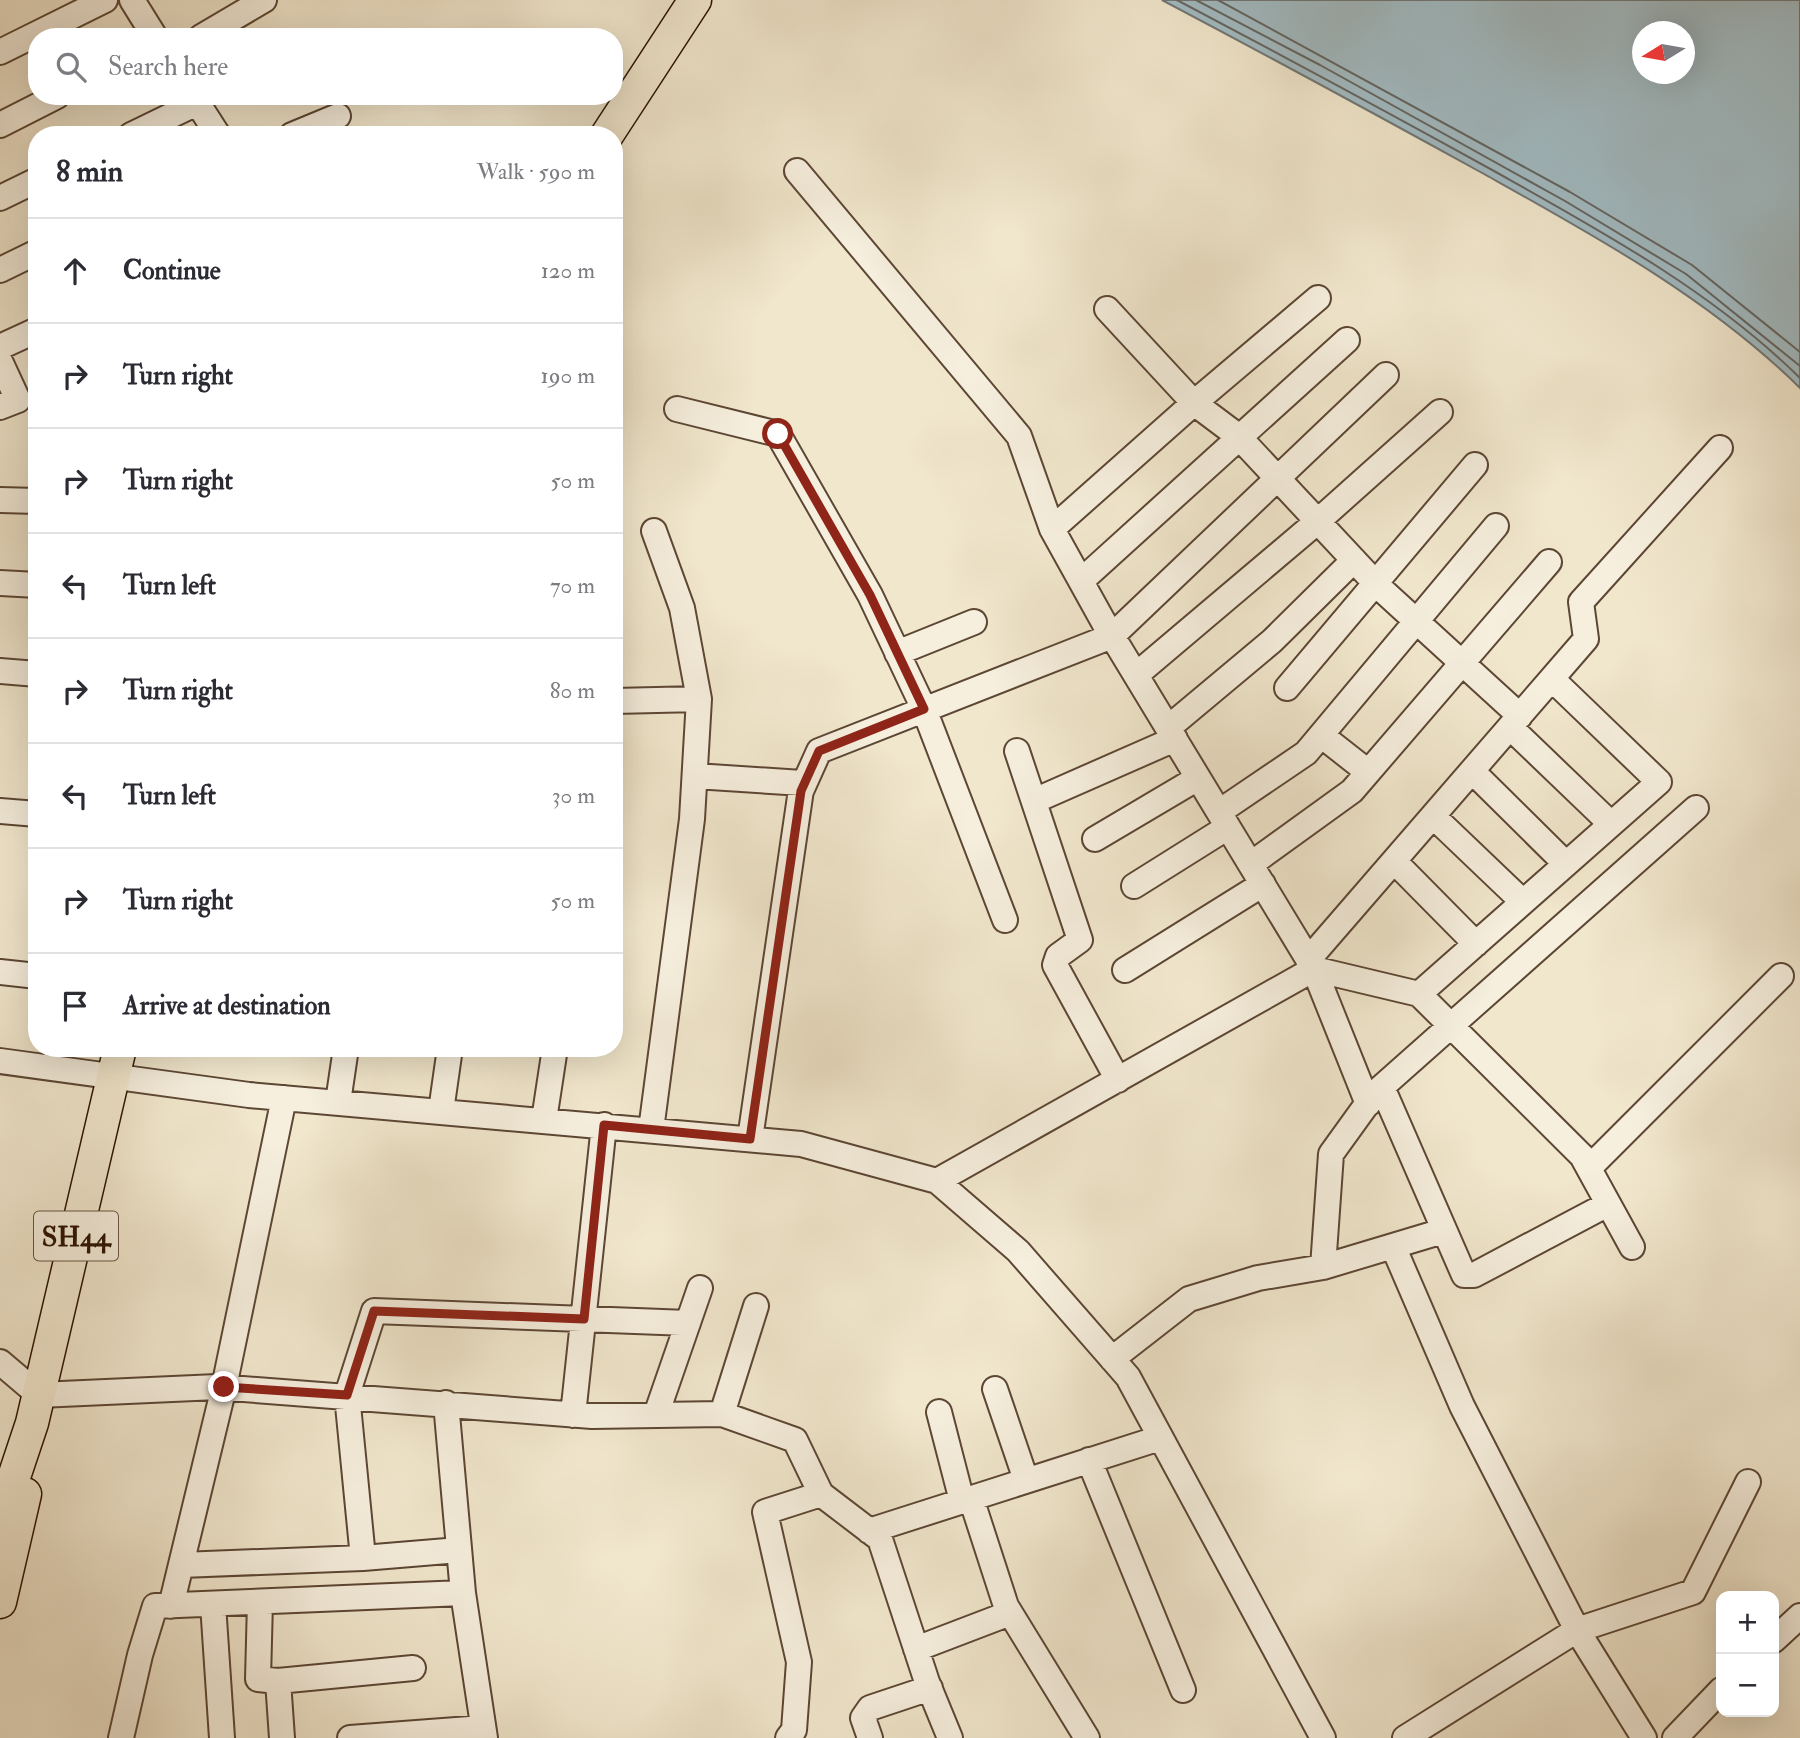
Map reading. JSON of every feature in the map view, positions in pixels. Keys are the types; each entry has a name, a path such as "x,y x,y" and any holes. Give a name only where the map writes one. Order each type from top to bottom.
{"main road":[{"path":"613,126 689,8"},
{"name":"SH44","path":"0,1602 6,1509 36,1409 116,1062"}],"street":[{"path":"48,28 105,0"},
{"path":"132,0 149,28"},
{"path":"216,28 264,0"},
{"path":"0,52 28,38"},
{"path":"0,125 39,105"},
{"path":"147,126 184,105"},
{"path":"199,105 212,126"},
{"path":"314,126 338,116"},
{"path":"797,171 1019,436 1052,529 1112,636 1311,965 1461,1272 1468,1276 1608,1204"},
{"path":"0,198 28,184"},
{"path":"0,270 28,256"},
{"path":"1052,529 1318,298"},
{"path":"1107,309 1194,403 1238,436 1375,583 1463,664 1611,824"},
{"path":"0,347 28,334"},
{"path":"1081,581 1347,340"},
{"path":"0,361 18,400"},
{"path":"801,791 819,751 1112,636 1279,480 1386,375"},
{"path":"677,409 778,434 870,595 924,709 1005,920"},
{"path":"1136,676 1318,522 1440,412"},
{"path":"937,1181 1118,1080 1311,965 1394,861 1586,639 1581,602 1720,448"},
{"path":"1287,688 1475,465"},
{"path":"0,500 28,501"},
{"path":"1134,886 1224,820 1306,753 1496,526"},
{"path":"651,1130 692,819 699,699 682,608 654,531"},
{"path":"1034,801 1172,734 1354,560"},
{"path":"1125,970 1257,874 1352,791 1549,562"},
{"path":"0,583 28,585"},
{"path":"897,653 974,622"},
{"path":"0,671 28,673"},
{"path":"1419,994 1659,782 1552,679"},
{"path":"623,701 699,699"},
{"path":"1321,735 1368,772"},
{"path":"1017,751 1080,940 1058,956 1055,965 1118,1080"},
{"path":"1472,771 1566,864"},
{"path":"695,776 802,783 750,1139"},
{"path":"1095,839 1198,778"},
{"path":"1323,1268 1331,1154 1375,1095 1696,808"},
{"path":"0,811 28,813"},
{"path":"1433,816 1523,902"},
{"path":"1394,861 1476,944"},
{"path":"1311,965 1419,994 1582,1156 1632,1247"},
{"path":"0,972 28,975"},
{"path":"1589,1168 1781,976"},
{"path":"338,1102 345,1057"},
{"path":"441,1111 449,1057"},
{"path":"544,1120 554,1057"},
{"path":"0,1061 116,1062 284,1098 801,1144 937,1181 1018,1251 1128,1377 1323,1738"},
{"path":"171,1606 224,1387 284,1098"},
{"path":"573,1415 604,1125"},
{"path":"1112,1359 1189,1299 1258,1278 1323,1268 1443,1231"},
{"path":"1393,1246 1462,1406 1577,1630 1643,1738"},
{"path":"656,1415 700,1287"},
{"path":"722,1414 756,1306"},
{"path":"363,1558 347,1395 374,1311 688,1323"},
{"path":"0,1362 36,1409 224,1387 573,1415 722,1414 795,1440 821,1494 880,1539 916,1649 950,1738"},
{"path":"995,1389 1026,1480"},
{"path":"350,1738 484,1733 463,1593 446,1403"},
{"path":"939,1412 1006,1606 1087,1738"},
{"path":"869,1531 1160,1438"},
{"path":"1088,1461 1182,1690"},
{"path":"1405,1738 1577,1630 1693,1592 1748,1482"},
{"path":"788,1738 794,1730 799,1662 765,1512 821,1494"},
{"path":"181,1565 363,1558 459,1550"},
{"path":"121,1738 140,1655 155,1606 463,1593"},
{"path":"260,1602 268,1680 282,1738"},
{"path":"213,1604 222,1738"},
{"path":"916,1649 1001,1618 1006,1606"},
{"path":"1779,1635 1800,1616"},
{"path":"218,1682 413,1668"},
{"path":"870,1738 863,1718 870,1708 930,1688"},
{"path":"1675,1738 1716,1695"}],"water":[{"path":"1162,0 1800,0 1800,388 1728,325 1650,270 1484,174"}],"route":[{"path":"224,1387 347,1395 374,1311 584,1319 604,1125 750,1139 801,791 819,751 924,709 870,595 778,434"}]}
